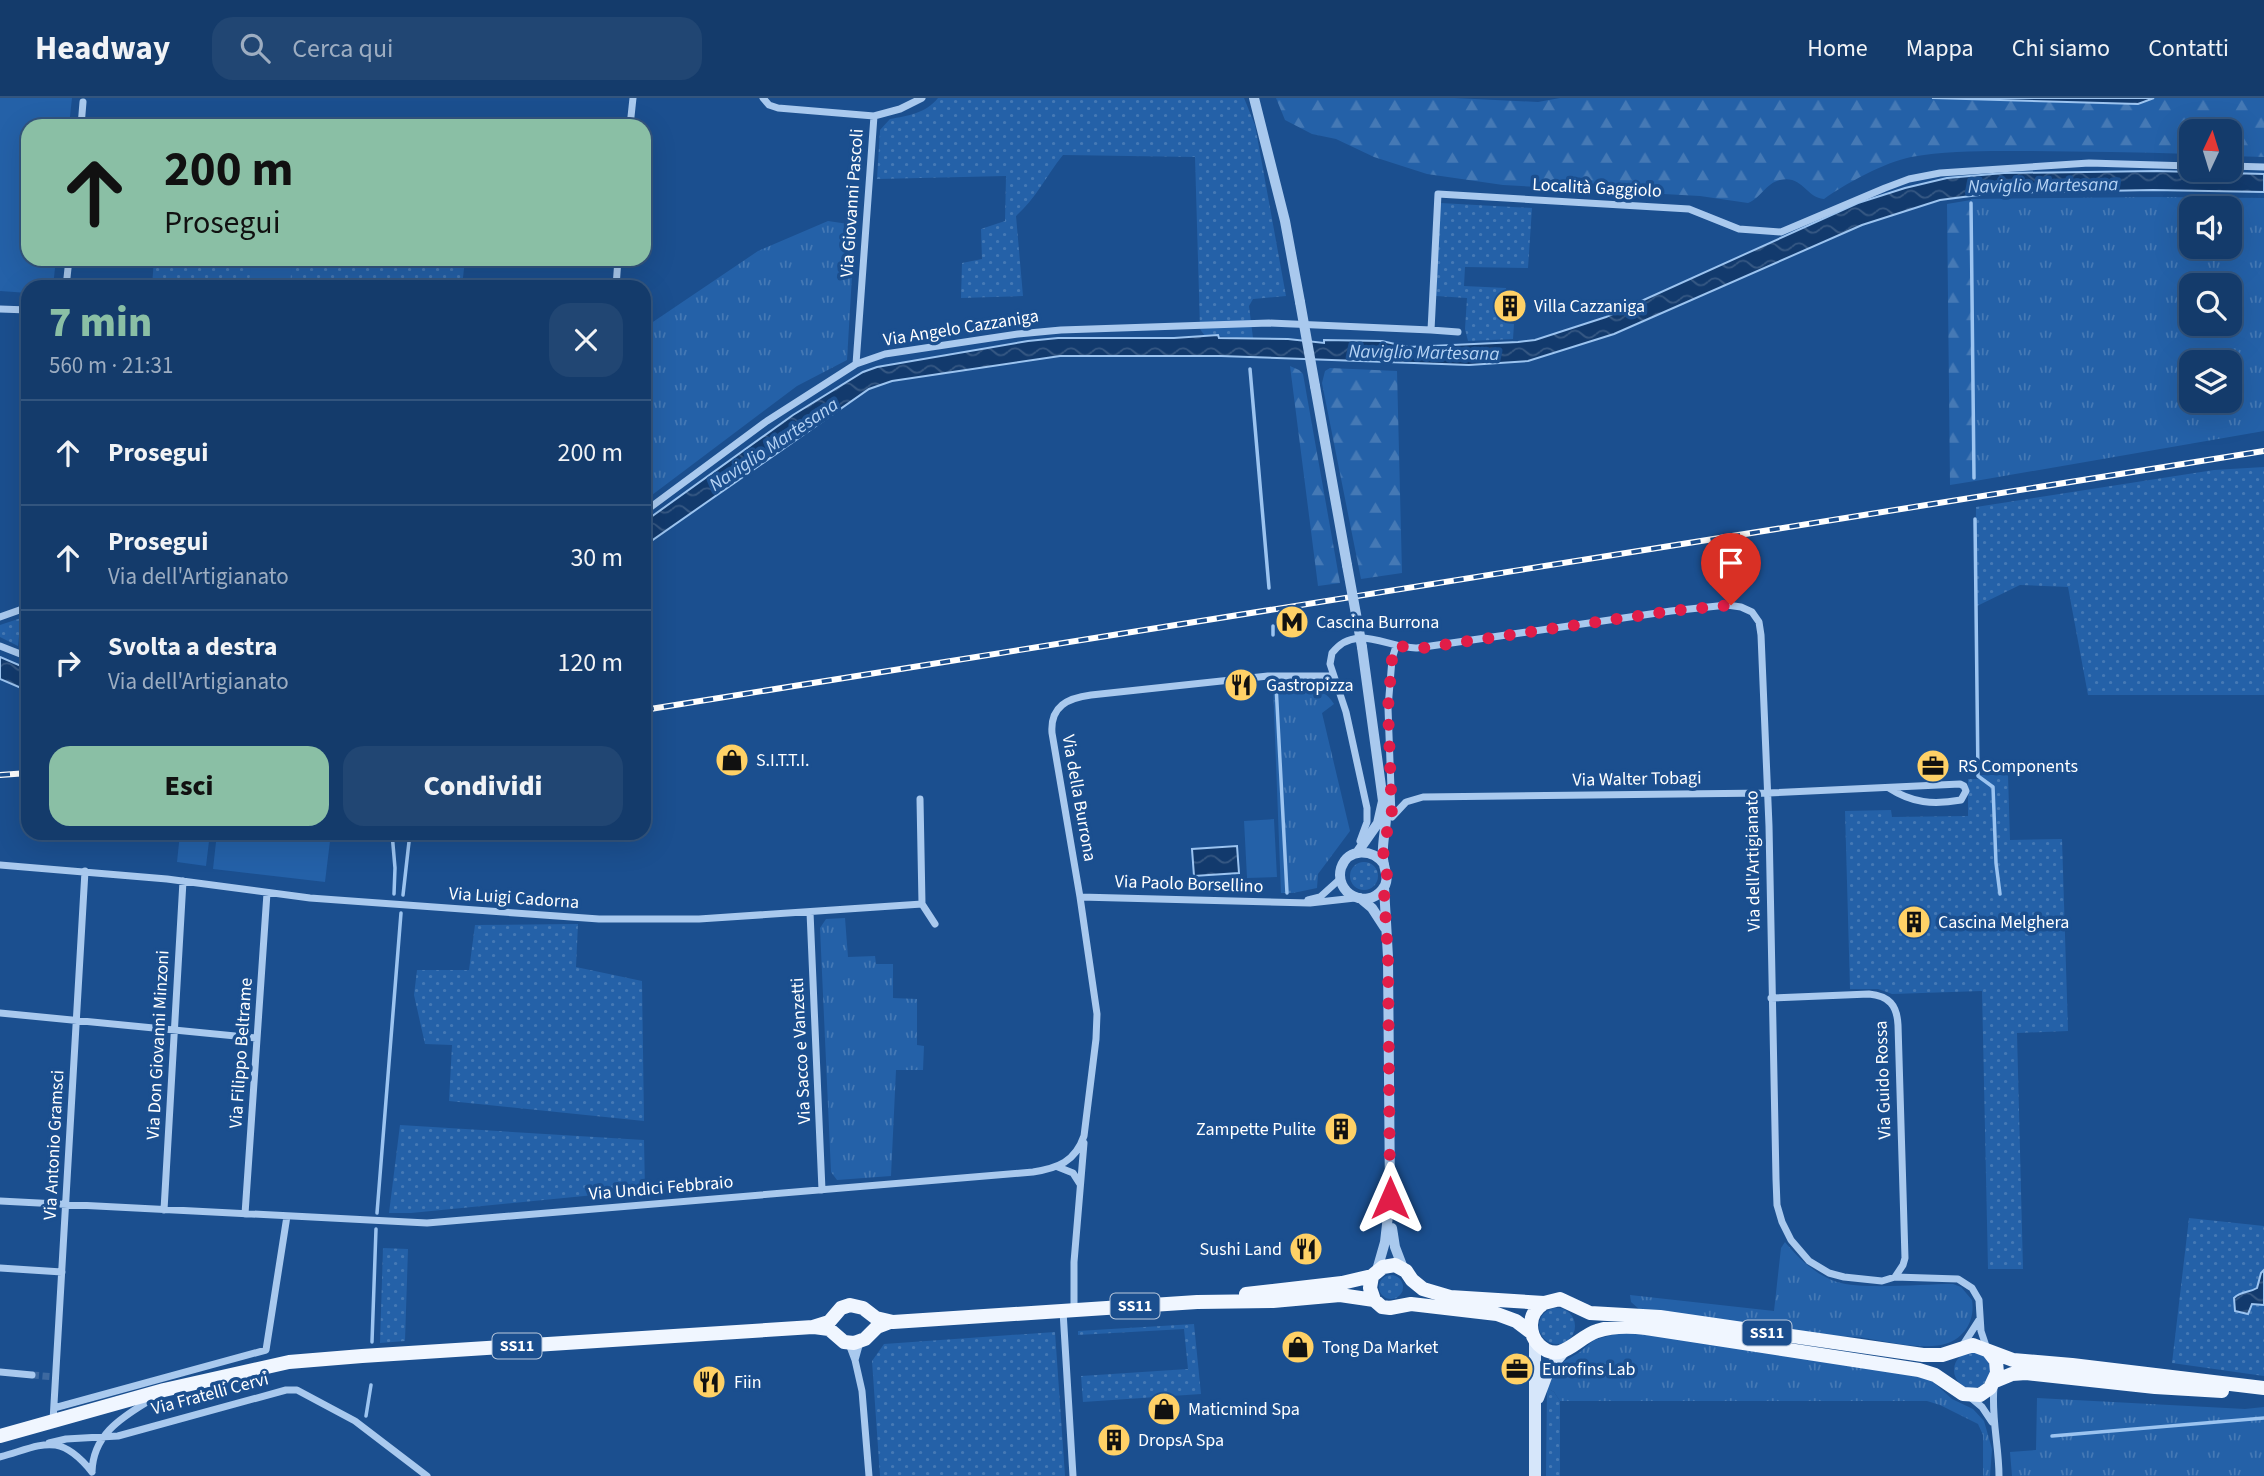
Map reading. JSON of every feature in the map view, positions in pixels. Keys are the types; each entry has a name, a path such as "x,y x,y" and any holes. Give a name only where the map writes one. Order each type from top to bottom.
{"main road":[{"name":"SS11","path":"1197,1302 1271,1290 1342,1283 1375,1273 1388,1265 1408,1274 1430,1292 1450,1297 1544,1303 1560,1299 1590,1313 1660,1317 1923,1355 1942,1355 1973,1345 2012,1360 2083,1366 2264,1389"},
{"path":"1374,1300 1370,1288 1375,1273"},
{"path":"1404,1305 1413,1291 1408,1274"},
{"name":"SS11","path":"813,1327 828,1322 841,1308 850,1304 859,1306 870,1315 893,1322 1340,1295 1374,1300 1379,1305 1390,1308 1404,1305 1497,1314 1516,1321 1548,1350 1564,1351 1572,1348 1581,1338 1597,1331 1618,1327 1646,1328 1919,1370 1967,1395 1983,1393 1995,1382 2012,1374 2026,1373 2186,1390 2264,1389"},
{"path":"1535,1476 1531,1323 1534,1313 1544,1303"},
{"path":"1577,1308 1584,1326 1581,1338"},
{"path":"860,1339 872,1324 870,1315"},
{"path":"834,1317 835,1333"},
{"name":"SS11","path":"0,1436 54,1415 281,1363 813,1327 829,1329 842,1340 860,1339 893,1322"},
{"path":"1952,1387 1946,1367 1959,1348"},
{"path":"1987,1350 1997,1365 1995,1382"},
{"path":"1535,1412 1544,1378 1564,1351"},
{"name":"SS11","path":"0,1444 148,1402 223,1377"}],"street":[{"path":"631,119 633,98"},
{"name":"Via Giovanni Pascoli","path":"763,98 771,106 782,109 874,116 856,365"},
{"path":"874,116 904,108 922,98"},
{"path":"1254,98 1285,221 1362,647 1388,817 1384,864 1387,875 1384,887 1389,1212 1382,1260 1375,1273"},
{"path":"81,119 84,99"},
{"name":"Località Gaggiolo","path":"1431,330 1438,194 1689,209 1740,229 1781,232 1909,179 1940,173 2089,163 2179,166"},
{"path":"2242,166 2264,167"},
{"path":"0,309 21,310"},
{"name":"Via Angelo Cazzaniga","path":"651,507 767,421 856,365 890,353 1048,331 1288,324 1431,330"},
{"path":"1431,330 1458,332"},
{"name":"Via dell'Artigianato","path":"1333,676 1331,655 1341,643 1371,638 1396,646 1422,648 1671,611 1731,605 1745,607 1756,616 1761,631 1768,793 1778,1210 1785,1229 1805,1258 1829,1273 1882,1281 1895,1277 1958,1279 1972,1288 1977,1294 1980,1306 1987,1350"},
{"path":"0,617 21,610"},
{"path":"0,646 21,652"},
{"path":"1386,835 1392,817 1388,708 1392,659 1396,646"},
{"name":"Via della Burrona","path":"1073,1476 1068,1310 1097,1024 1080,897 1052,733 1055,711 1066,701 1078,697 1286,675 1333,676"},
{"path":"1333,676 1346,712 1367,813 1364,834 1354,854"},
{"name":"Via Walter Tobagi","path":"1392,817 1406,802 1423,797 1768,793 1959,784 1964,786 1966,791 1961,800 1922,802 1905,799 1889,788"},
{"path":"1383,795 1378,823 1341,868 1340,879 1347,892 1359,898 1379,916 1386,930"},
{"path":"920,799 922,904 935,924"},
{"path":"1354,854 1372,853 1384,864"},
{"path":"0,865 0,874"},
{"name":"Via Luigi Cadorna","path":"0,865 183,881 267,893 401,906 614,919 699,919 922,904"},
{"name":"Via Antonio Gramsci","path":"54,1415 85,871"},
{"name":"Via Paolo Borsellino","path":"1297,903 1320,897 1340,879"},
{"name":"Via Don Giovanni Minzoni","path":"163,1210 183,881"},
{"path":"1359,898 1373,897 1384,887"},
{"name":"Via Filippo Beltrame","path":"245,1214 267,893"},
{"name":"Via Paolo Borsellino","path":"1080,897 1297,903 1359,898"},
{"name":"Via Sacco e Vanzetti","path":"810,912 822,1190"},
{"name":"Via Guido Rossa","path":"1771,998 1878,995 1889,1000 1895,1008 1898,1025 1905,1258 1895,1277"},
{"path":"0,1013 257,1038"},
{"name":"Via della Burrona","path":"1058,1167 1077,1152 1085,1131"},
{"path":"1058,1167 1073,1173 1080,1185"},
{"name":"Via Undici Febbraio","path":"0,1201 443,1222 1038,1171 1058,1167"},
{"path":"1389,1212 1395,1247 1408,1274"},
{"path":"54,1415 266,1350 286,1216"},
{"path":"0,1268 62,1272"},
{"path":"1959,1348 1975,1329 1980,1316"},
{"path":"860,1339 855,1360 862,1391 869,1476"},
{"path":"0,1371 32,1374"},
{"path":"1995,1382 1992,1411 1998,1476"},
{"name":"Via Fratelli Cervi","path":"0,1457 66,1439 118,1436 286,1390 303,1393 332,1408 366,1429 426,1476"},
{"path":"1967,1395 1985,1410 1995,1429"},
{"path":"92,1474 93,1455 103,1437 115,1423 148,1402"},
{"path":"49,1443 78,1455 92,1474"}],"green space":[{"path":"0,98 72,98 70,119 21,119 21,266 55,266 54,280 21,280 21,292 0,291"},
{"path":"938,98 1244,98 1255,125 1286,296 1253,299 1249,306 1253,338 1205,336 1200,329 1195,157 1063,155 1036,194 1016,216 1023,296 961,298 962,263 982,259 981,229 1005,221 1006,176 877,179 880,130 890,119 922,110"},
{"path":"1276,98 1454,98 1538,102 1560,98 1932,98 2138,104 2154,98 2264,98 2264,157 2242,156 2242,119 2179,119 2179,154 2029,151 1940,153 1911,157 1889,164 1854,180 1824,199 1788,179 1775,182 1748,203 1700,196 1503,185 1427,174 1374,157 1336,139 1312,134 1285,120"},
{"path":"2179,197 2179,259 2242,259 2242,198 2264,198 2264,431 1975,481 1971,199"},
{"path":"1971,200 1975,481 1950,485 1947,204"},
{"path":"1440,203 1532,208 1528,268 1465,267 1464,286 1506,288 1505,323 1514,324 1513,339 1468,341 1465,329 1467,298 1436,296"},
{"path":"828,221 855,225 847,360 797,386 651,496 651,323 758,251"},
{"path":"154,266 464,266 463,280 152,280"},
{"path":"250,266 292,266 290,280 250,280"},
{"path":"1290,366 1303,374 1340,583 1318,586"},
{"path":"1330,368 1397,371 1402,573 1361,579 1322,383 1325,371"},
{"path":"2264,467 2264,695 2088,695 2068,587 2020,585 1975,607 1976,507 2214,470"},
{"path":"21,618 18,646 0,637 0,625"},
{"path":"1273,685 1315,689 1329,697 1334,704 1322,713 1350,831 1318,874 1317,888 1293,893 1281,893"},
{"path":"1980,775 2008,775 2010,840 2062,839 2068,1031 2017,1033 2023,1269 1988,1269 1982,991 1892,994 1878,989 1850,989 1845,811 1891,810 1892,817 1968,816 1968,779 1980,779"},
{"path":"1274,819 1277,877 1247,878 1244,821"},
{"path":"179,840 209,840 206,866 177,862"},
{"path":"216,840 330,840 325,882 213,869"},
{"path":"1364,862 1374,866 1378,876 1374,886 1364,890 1354,886 1350,876 1354,866"},
{"path":"845,918 848,957 875,956 876,964 893,964 893,998 917,999 917,1045 924,1046 923,1070 896,1070 891,1176 837,1180 831,1172 820,928 826,919"},
{"path":"578,924 576,967 642,981 644,1121 449,1101 452,1045 425,1044 414,995 417,970 469,970 475,925"},
{"path":"400,1125 644,1140 645,1190 389,1213"},
{"path":"2189,1218 2264,1226 2264,1376 2172,1363"},
{"path":"1785,1242 1808,1266 1837,1282 1862,1286 1953,1284 1961,1287 1972,1300 1972,1314 1968,1326 1960,1336 1948,1343 1916,1346 1857,1337 1814,1335 1639,1309 1631,1302 1630,1295 1774,1311 1781,1248"},
{"path":"383,1248 408,1249 405,1341 380,1343"},
{"path":"1391,1275 1399,1279 1403,1287 1399,1295 1391,1299 1383,1295 1379,1287 1383,1279"},
{"path":"1557,1308 1570,1313 1575,1326 1570,1339 1557,1344 1544,1339 1539,1326 1544,1313"},
{"path":"1194,1324 1201,1394 1083,1402 1081,1376 1188,1369 1184,1329 1078,1335 1078,1331"},
{"path":"1055,1332 1065,1476 880,1476 872,1361 884,1344"},
{"path":"1623,1332 1773,1351 1930,1379 1952,1399 1973,1409 1984,1421 1992,1449 1990,1476 1983,1476 1983,1435 1978,1424 1927,1401 1560,1401 1554,1392 1547,1388 1561,1363 1594,1340"},
{"path":"1972,1352 1985,1357 1990,1370 1985,1383 1972,1388 1959,1383 1954,1370 1959,1357"},
{"path":"1547,1388 1554,1392 1560,1401 1560,1476 1546,1476"},
{"path":"2037,1398 2245,1409 2264,1407 2264,1476 2012,1476 2010,1452 2036,1450"}],"water":[{"path":"1932,98 2154,98 2138,104"},
{"name":"Naviglio Martesana","path":"2157,171 2179,172 2179,182 2242,182 2242,173 2264,174 2264,192 2153,190 1994,193 1940,200 1862,225 1614,334 1528,361 1469,365 1221,356 1060,356 892,381 869,389 651,541 651,517 793,415 863,372 877,367 1058,338 1174,338 1218,335 1219,338 1288,339 1324,343 1324,340 1382,341 1408,347 1535,340 1606,317 1858,203 1947,178 2004,173"},
{"path":"0,657 21,666 21,688 0,679"},
{"path":"1237,846 1239,873 1194,876 1192,849"},
{"path":"2264,1270 2264,1305 2252,1304 2248,1314 2235,1311 2234,1298 2257,1288"}],"waterway":[{"name":"Naviglio Martesana","path":"1971,203 1974,478"},
{"path":"1250,369 1269,588"},
{"path":"1975,519 1978,776 1993,787 2000,894"},
{"path":"1273,626 1273,635"},
{"path":"1276,685 1287,893"},
{"path":"393,840 394,894"},
{"path":"403,895 409,840"},
{"path":"377,1213 401,913"},
{"path":"372,1342 376,1229"},
{"path":"366,1416 371,1385"},
{"path":"2052,1436 2264,1418"}],"tunnel":[{"path":"32,1375 55,1377"}],"railway":[{"path":"651,709 2264,451"},
{"path":"0,775 21,774"}],"place":[{"name":"Villa Cazzaniga","path":"1510,306"},
{"name":"Cascina Burrona","path":"1292,622"},
{"name":"Gastropizza","path":"1241,685"},
{"name":"S.I.T.T.I.","path":"732,760"},
{"name":"RS Components","path":"1933,766"},
{"name":"Cascina Melghera","path":"1914,922"},
{"name":"Zampette Pulite","path":"1341,1129"},
{"name":"Sushi Land","path":"1306,1249"},
{"name":"Tong Da Market","path":"1298,1347"},
{"name":"Eurofins Lab","path":"1517,1369"},
{"name":"Fiin","path":"709,1382"},
{"name":"Maticmind Spa","path":"1164,1409"},
{"name":"DropsA Spa","path":"1114,1440"}],"route":[{"path":"1390,1198 1388,939 1384,892 1387,871 1383,856 1392,817 1393,783 1388,708 1392,659 1396,646 1422,648 1671,611 1731,605"}]}
